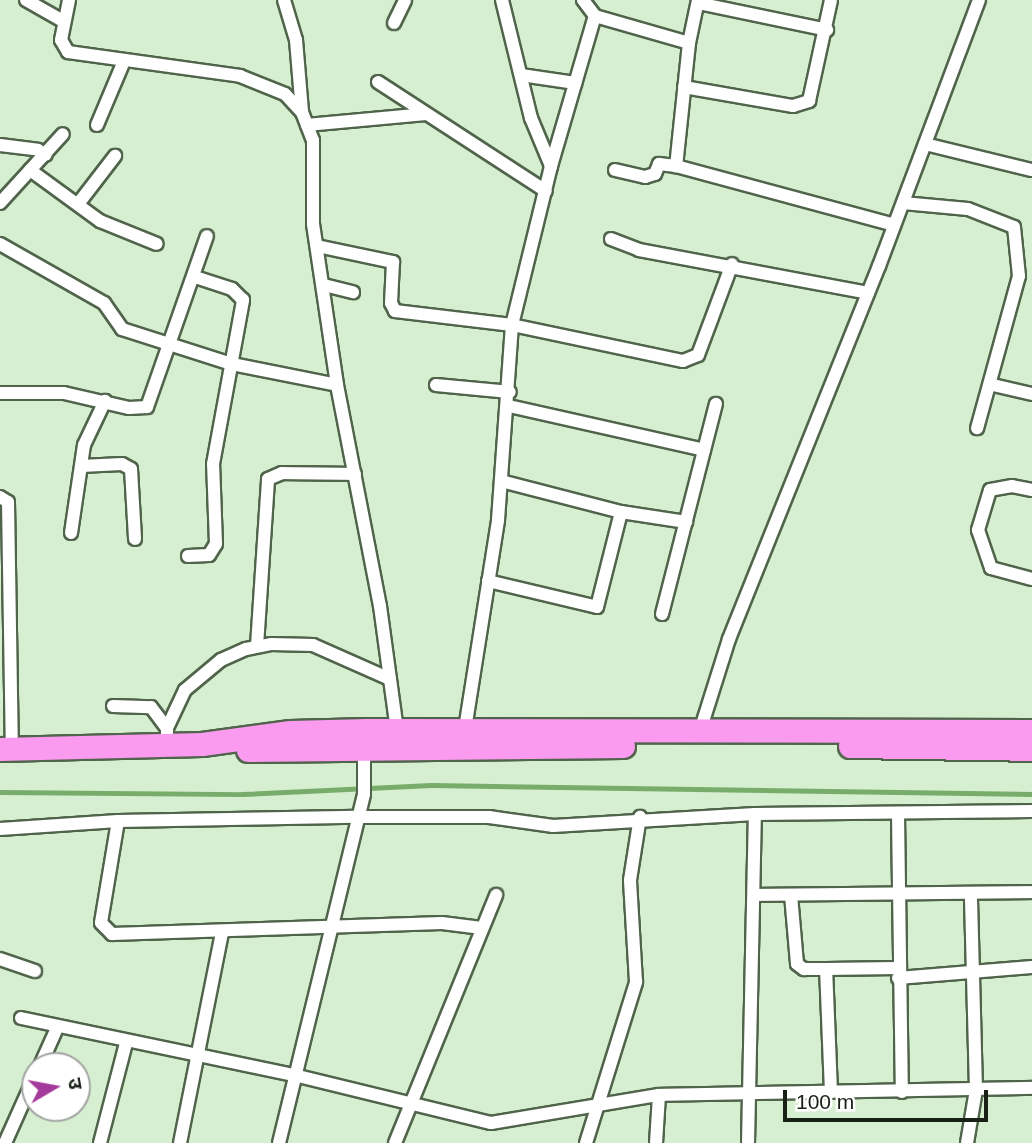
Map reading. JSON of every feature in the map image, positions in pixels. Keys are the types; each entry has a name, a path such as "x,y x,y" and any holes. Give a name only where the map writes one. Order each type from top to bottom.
{"highway":[{"path":"202,744 290,732 397,730 1032,731"},
{"path":"6,749 167,737 239,751 364,756 711,745 1032,749"}],"street":[{"path":"26,0 63,20"},
{"path":"69,0 61,40 68,52 124,61 180,65 240,76 285,94 302,112"},
{"path":"284,0 296,40 302,112 313,140 311,203 317,246 337,385 355,474 397,730"},
{"path":"394,23 405,0"},
{"path":"502,0 531,118 551,166"},
{"path":"583,0 595,16 689,43"},
{"path":"684,87 793,106 809,101 827,30 831,0"},
{"path":"700,731 729,639 868,293 979,0"},
{"path":"676,166 689,43 698,2 827,30"},
{"path":"465,729 501,481 509,407 512,325 551,166 595,16"},
{"path":"97,125 124,61"},
{"path":"521,75 575,83"},
{"path":"379,82 546,191"},
{"path":"307,125 425,114"},
{"path":"0,203 63,134"},
{"path":"926,144 1032,170"},
{"path":"0,145 38,150 46,155"},
{"path":"78,204 115,156"},
{"path":"615,170 645,177 655,174 659,164 676,166 894,225"},
{"path":"30,170 100,221 157,244"},
{"path":"903,203 968,209 1014,227 1025,278 977,428"},
{"path":"0,393 64,393 147,407 207,236"},
{"path":"611,239 639,250 732,264 868,293"},
{"path":"0,244 104,303 122,329 232,364 337,385"},
{"path":"317,246 393,262 391,303 395,311 512,325 693,360 732,264"},
{"path":"188,556 209,555 216,544 213,464 243,300 232,289 194,277"},
{"path":"324,285 353,292"},
{"path":"436,385 510,392"},
{"path":"993,385 1032,394"},
{"path":"71,533 89,428 106,401"},
{"path":"662,614 716,404"},
{"path":"509,407 704,450"},
{"path":"81,466 122,464 131,469 135,540"},
{"path":"257,646 268,479 282,472 355,474"},
{"path":"501,481 621,512 686,522"},
{"path":"1032,490 1013,486 989,490 978,530 991,568 1032,579"},
{"path":"0,497 8,502 5,611 6,749"},
{"path":"488,581 597,607 621,512"},
{"path":"167,737 185,690 221,660 257,646 313,645 390,679"},
{"path":"113,706 151,707 167,737"},
{"path":"279,1143 329,928 364,794 364,756"},
{"path":"0,829 118,821 357,817 489,817 554,826 640,817 1032,811"},
{"path":"748,1143 755,814"},
{"path":"898,814 898,973 902,1092"},
{"path":"586,1143 636,982 630,880 640,817"},
{"path":"118,821 101,923 104,931 112,934 442,923 482,928"},
{"path":"754,895 1032,892"},
{"path":"967,1143 976,1090 971,893"},
{"path":"395,1143 496,895"},
{"path":"791,895 797,964 804,969 898,973 1032,967"},
{"path":"180,1143 222,932"},
{"path":"0,959 35,971"},
{"path":"826,969 831,1092"},
{"path":"21,1018 126,1043 294,1075 491,1123 659,1095 1032,1088"},
{"path":"46,1052 57,1028"},
{"path":"100,1143 126,1043"},
{"path":"656,1143 659,1095"},
{"path":"5,1143 21,1107"}],"waterway":[{"path":"0,792 243,794 431,785 1032,794"}]}
